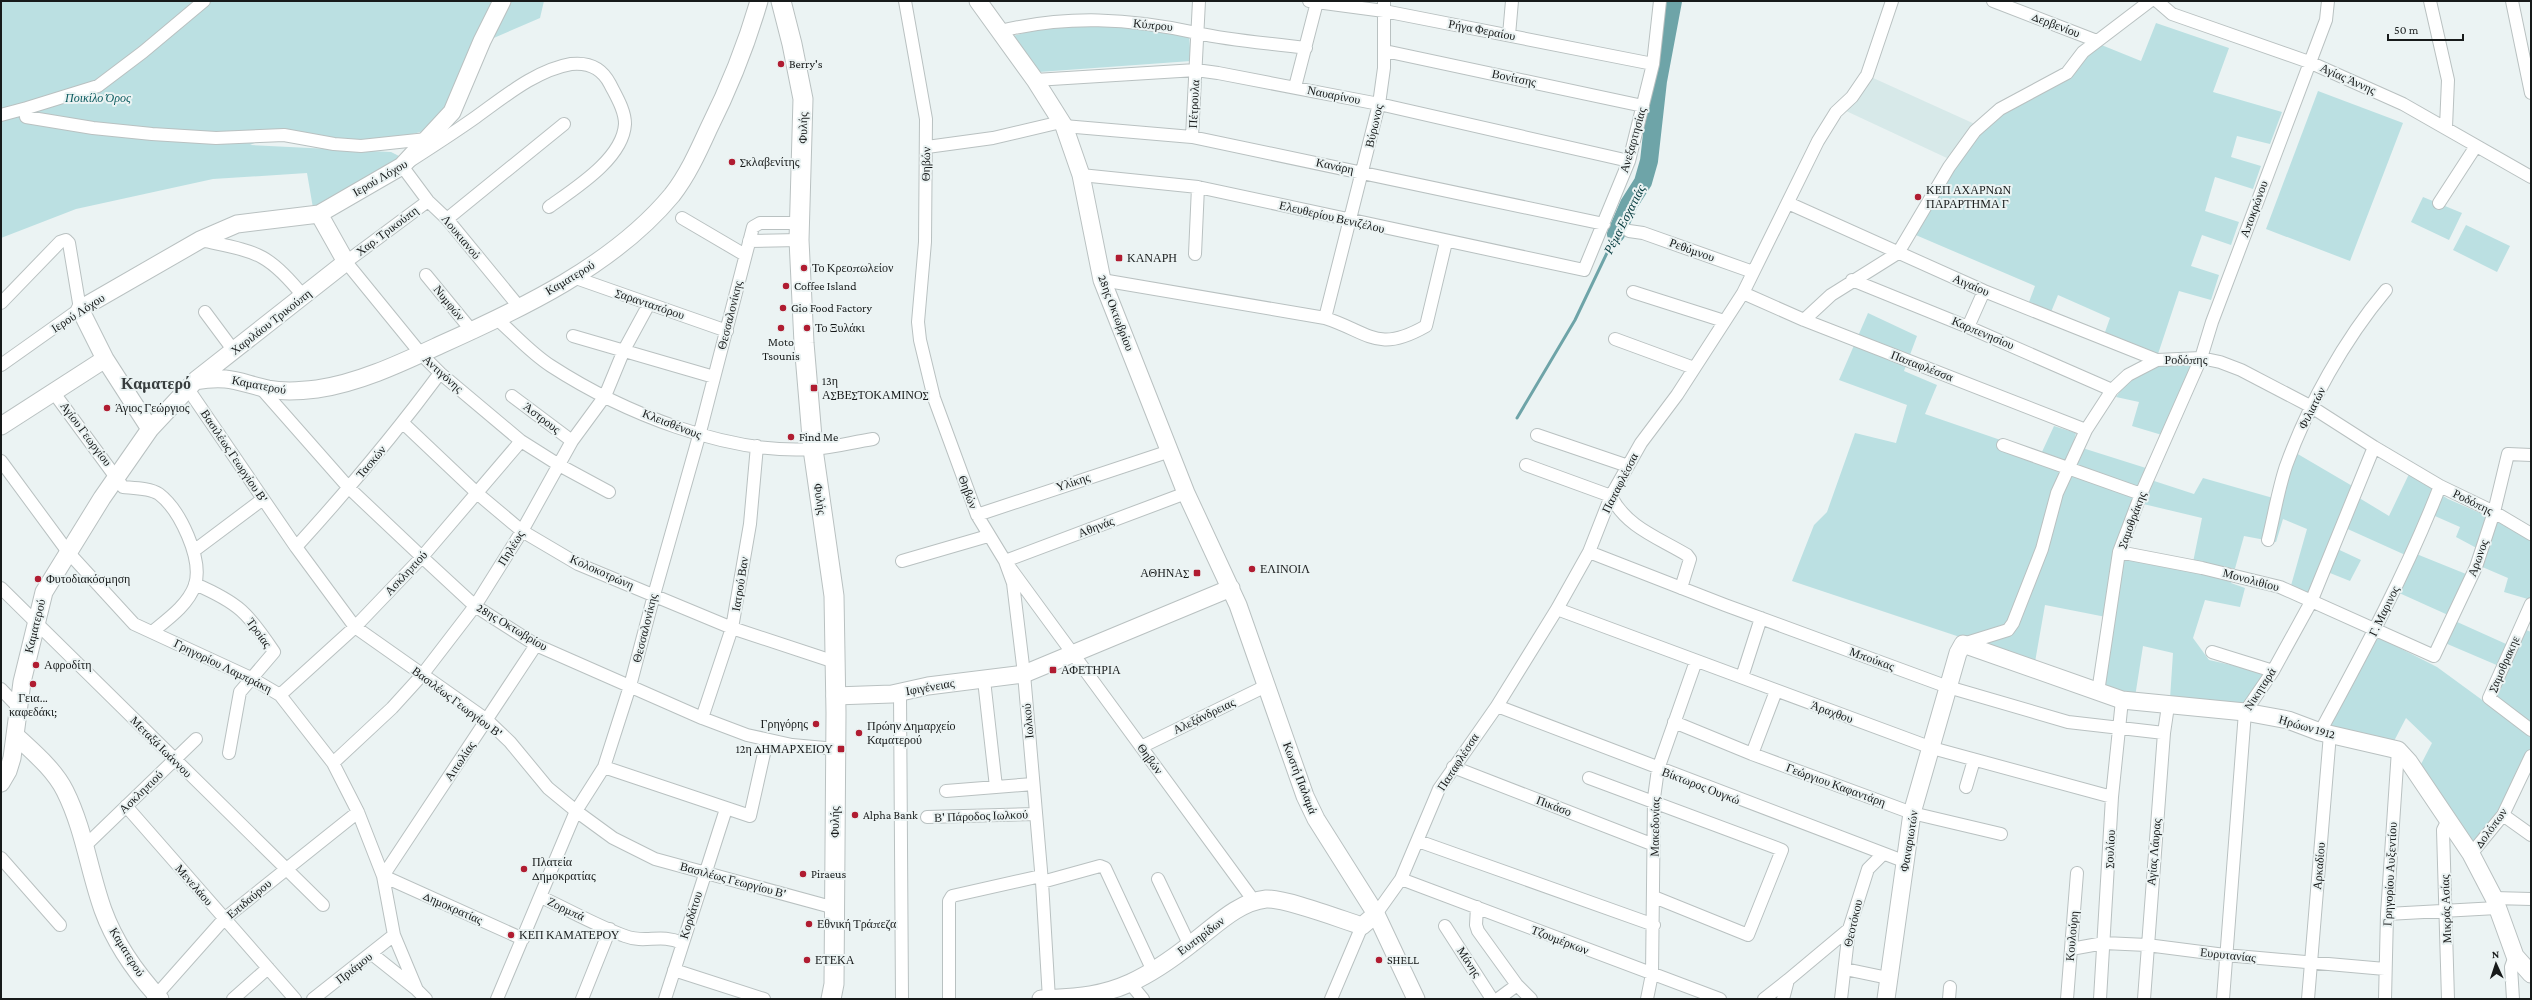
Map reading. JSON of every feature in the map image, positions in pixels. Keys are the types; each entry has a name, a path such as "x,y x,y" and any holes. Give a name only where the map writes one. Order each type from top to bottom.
{"main road":[{"name":"Φυλής","path":"781,1 792,44 803,100 800,232 804,343 813,449 834,596 836,749 835,908 834,984 831,999"}],"street":[{"path":"1,115 98,86 143,52 204,1"},
{"path":"402,166 452,112 482,41 502,1"},
{"name":"Καματερού","path":"156,998 115,938 103,909 86,845 71,806 59,782 39,758 15,735 18,707 35,622 44,592 68,552 117,476 150,429 191,385 228,379 260,387 293,391 317,389 346,382 420,354 498,320 600,261 659,208 676,188 698,152 735,75 759,1"},
{"name":"Θηβών","path":"905,1 922,89 927,147 925,242 918,322 920,340 934,398 977,515 988,536 1005,561 1254,901"},
{"name":"28ης Οκτωβρίου","path":"978,1 1035,80 1062,124 1081,175 1102,280 1186,493 1231,588"},
{"name":"Πέτρουλα","path":"1192,137 1199,1"},
{"path":"1295,87 1306,48 1313,1"},
{"name":"Ρήγα Φεραίου","path":"1313,1 1384,6 1509,35 1653,64"},
{"path":"1509,35 1512,1"},
{"name":"Ανεξαρτησίας","path":"1581,270 1586,268 1629,160 1653,64 1660,1"},
{"path":"1743,293 1818,141 1836,112 1852,96 1867,75 1892,1"},
{"name":"Δερβενίου","path":"1993,1 2097,40"},
{"path":"1804,320 1831,294 1898,253 1949,167 1975,132 2000,109 2067,74 2083,52 2150,1"},
{"name":"Αγίας Άννης","path":"2157,1 2172,14 2309,62 2403,104 2446,127 2531,177"},
{"name":"Αποκρώνου","path":"2201,358 2212,322 2326,20 2328,1"},
{"path":"2430,1 2448,80 2446,127"},
{"path":"2512,1 2531,93"},
{"name":"Βύρωνος","path":"1325,318 1379,104 1385,51 1384,6"},
{"name":"Κύπρου","path":"1000,31 1055,22 1100,19 1166,25 1197,33 1306,48"},
{"name":"Βονίτσης","path":"1385,51 1643,106"},
{"name":"Ιερού Λόχου","path":"1,365 80,310 200,240 237,224 319,214 402,166 522,85 548,71 571,64 590,64 605,74 623,110 625,124 612,153 592,177 549,207"},
{"name":"Ναυαρίνου","path":"1035,80 1196,70 1295,87 1379,104 1629,160"},
{"path":"27,108 26,117 48,122 152,134 216,138 284,135 334,144 361,146 427,139"},
{"path":"447,219 564,124"},
{"name":"Κανάρη","path":"927,147 993,138 1062,124 1192,137 1604,224"},
{"path":"2439,203 2476,146"},
{"name":"Λουκιανού","path":"402,166 428,201 447,219 520,308"},
{"name":"Ελευθερίου Βενιζέλου","path":"1081,175 1198,187 1446,242 1581,270"},
{"path":"1195,254 1198,187"},
{"name":"Χαρ. Τρικούπη","path":"346,262 428,201"},
{"name":"Αιγαίου","path":"1788,203 1984,291 2157,360"},
{"name":"Αντιγόνης","path":"319,214 346,262 420,354 440,373 521,440 559,465 609,492"},
{"path":"682,218 745,254"},
{"name":"Θεσσαλονίκης","path":"496,999 541,897 576,811 604,767 630,686 699,436 753,227 758,224 800,232"},
{"name":"Ρεθύμνου","path":"1629,231 1643,233 1753,272"},
{"path":"749,240 800,232"},
{"path":"1,303 60,242 66,240 70,246 80,310 105,359 150,429"},
{"path":"200,240 253,251 283,271 304,297"},
{"path":"1102,280 1325,318 1338,322 1362,335 1376,339 1403,338 1426,326 1446,242"},
{"name":"Χαριλάου Τρικούπη","path":"191,385 304,297 346,262"},
{"name":"Νυμφών","path":"426,274 472,331"},
{"name":"Σαρανταπόρου","path":"573,277 727,331"},
{"name":"Καρπενησίου","path":"1852,280 1968,327 2112,390"},
{"name":"Φιλιατών","path":"2268,540 2286,468 2310,406 2369,310 2386,290"},
{"path":"1968,327 1984,291"},
{"path":"1633,292 1724,321"},
{"name":"Παπαφλέσσα","path":"1331,999 1362,926 1376,914 1401,879 1439,789 1497,706 1558,609 1589,552 1611,496 1641,443 1677,395 1743,293 1804,320 2086,430"},
{"name":"Πηλέως","path":"332,763 392,708 422,675 475,606 522,531 572,441 605,396 624,350 649,304"},
{"path":"205,312 234,351"},
{"name":"Κλεισθένους","path":"498,320 550,365 605,396 699,436 758,446 813,449 873,439"},
{"path":"573,336 714,377"},
{"path":"1615,338 1694,368"},
{"name":"Ροδόπης","path":"1963,644 2008,630 2013,623 2042,549 2055,499 2086,430 2112,390 2128,375 2157,360 2201,358 2220,362 2241,370 2310,406 2374,447 2440,486 2494,512 2531,534"},
{"name":"Σαμοθράκης","path":"2098,692 2119,552 2140,494 2201,358"},
{"path":"1,426 105,359"},
{"name":"Τασκών","path":"296,547 349,488 403,423 440,373"},
{"name":"Βασιλέως Γεωργίου Β'","path":"191,385 263,499 296,547 355,627 487,720 510,742 540,780 576,811 613,838 655,859 705,874 835,908"},
{"name":"28ης Οκτωβρίου","path":"260,387 349,488 422,557 475,606 536,645 702,718 766,740 836,749"},
{"name":"Αγίου Γεωργίου","path":"54,393 117,476 123,487 159,494 174,512 195,550"},
{"name":"Άστρους","path":"512,396 572,441"},
{"name":"Κολοκοτρώνη","path":"403,423 478,494 522,531 578,564 732,628 835,662"},
{"path":"1537,435 1628,466"},
{"name":"Ασκληπιού","path":"280,694 355,627 422,557 478,494 521,440"},
{"path":"2003,445 2140,494"},
{"name":"Ιατρού Βαν","path":"702,718 732,628 750,524 758,446"},
{"name":"Νικηταρά","path":"2223,999 2225,955 2244,712 2273,671 2311,602 2374,447"},
{"name":"Υλίκης","path":"977,515 1170,451"},
{"name":"Αρωνος","path":"2434,656 2476,567 2494,512 2508,454 2531,455"},
{"name":"Γρηγορίου Λαμπράκη","path":"1,461 68,552 134,624 251,678 280,694 332,763 358,812 383,876 394,935 417,990 426,999"},
{"path":"1526,465 1611,496 1618,511 1630,522 1687,555 1690,559 1681,588"},
{"name":"Γ. Μαρινος","path":"2325,733 2423,530 2440,486"},
{"name":"Αθηνάς","path":"1005,561 1186,493"},
{"path":"152,632 182,606 195,584 195,550 263,499"},
{"path":"902,561 988,536"},
{"name":"Μπούκας","path":"1589,552 1681,588 1948,687 2068,722 2164,733"},
{"name":"Μονολιθίου","path":"2119,552 2202,568 2280,587 2434,656"},
{"name":"Ιωλκού","path":"1005,561 1013,583 1024,674 1035,814 1042,879 1049,999"},
{"name":"Τροίας","path":"195,584 227,598 254,621 274,652 251,678"},
{"name":"Μεταξά Ιωάννου","path":"1,588 174,760 323,905"},
{"path":"1074,654 1231,588"},
{"name":"Κωστή Παλαμά","path":"1231,588 1268,685 1298,777 1316,819 1376,914 1416,999"},
{"name":"Σαμοθρακηε","path":"2531,604 2489,698 2531,730"},
{"name":"Άραχθου","path":"1558,609 1932,748 2112,798"},
{"path":"1742,677 1761,618"},
{"path":"1948,687 1958,653 1963,644"},
{"name":"Ηρώων 1912","path":"1963,644 2122,700 2168,706 2244,712 2288,720 2325,733 2398,750"},
{"name":"Αιτωλίας","path":"383,876 536,645"},
{"path":"2212,652 2273,671"},
{"name":"Ιφιγένειας","path":"835,696 900,693 928,686 1024,674 1074,654"},
{"name":"Μακεδονίας","path":"1647,999 1652,974 1654,925 1654,802 1658,769 1696,661"},
{"path":"229,753 240,692 251,678"},
{"path":"984,680 996,787"},
{"name":"Αλεξάνδρειας","path":"1141,747 1268,685"},
{"name":"Φαναριωτών","path":"1886,999 1912,813 1932,748 1948,687"},
{"path":"1,689 18,707"},
{"path":"1752,754 1776,691"},
{"path":"900,693 902,999"},
{"name":"Σουλίου","path":"2100,999 2112,798 2122,700"},
{"name":"Βίκτωρος Ουγκώ","path":"1497,706 1658,769 1906,862"},
{"name":"Αγίας Λάυρας","path":"2144,999 2164,733 2168,706"},
{"name":"Γεώργιου Καφαντάρη","path":"1674,722 1752,754 1912,813 2001,834"},
{"name":"Αρκαδίου","path":"2308,999 2325,733"},
{"path":"1,783 11,765 15,735"},
{"name":"Ασκληπιού","path":"86,845 196,739"},
{"path":"604,767 750,816 766,740"},
{"path":"2398,750 2409,762 2471,854 2496,903 2515,956 2531,974"},
{"name":"Γρηγορίου Αυξεντίου","path":"2385,999 2387,914 2398,750"},
{"name":"Δολόπων","path":"2471,854 2504,815 2531,756"},
{"path":"1966,787 1974,760"},
{"name":"Πικάσο","path":"1453,767 1654,845"},
{"path":"1589,778 1782,850 1748,935 1654,897"},
{"path":"946,791 1033,784"},
{"name":"Μενελάου","path":"126,806 295,999"},
{"name":"Κορδάτου","path":"665,999 726,809"},
{"name":"Επιδαύρου","path":"156,998 224,919 358,812"},
{"name":"Β' Πάροδος Ιωλκού","path":"927,817 1035,814"},
{"path":"2504,815 2531,835"},
{"name":"Μικράς Ασίας","path":"2448,820 2443,830 2447,911 2448,999"},
{"path":"1418,841 1654,925"},
{"name":"Θεοτόκου","path":"1841,999 1850,929 1868,869 1883,854"},
{"path":"1,858 60,925"},
{"path":"949,999 949,901 952,896 1042,879 1100,866 1105,868 1153,971"},
{"name":"Κουλούρη","path":"2067,999 2078,874"},
{"name":"Δημοκρατίας","path":"383,876 523,939"},
{"path":"1158,879 1190,946"},
{"name":"Τζουμέρκων","path":"1401,879 1720,999"},
{"name":"Ζορμπά","path":"541,897 635,939 667,937 682,943"},
{"name":"Ευπηρίδων","path":"1041,999 1093,996 1130,983 1153,971 1190,946 1235,911 1254,901 1268,899 1283,902 1362,926"},
{"path":"2387,914 2447,911 2531,899"},
{"path":"1477,907 1476,925 1478,931 1518,985 1531,999"},
{"name":"Μάνης","path":"1445,926 1492,999"},
{"path":"582,999 610,929"},
{"path":"1764,999 1850,929"},
{"name":"Πριάμου","path":"313,999 372,954 394,935"},
{"name":"Ευρυτανίας","path":"2071,949 2104,943 2147,945 2225,955 2385,969"},
{"path":"372,954 417,990"},
{"path":"2513,999 2512,968 2515,956"},
{"path":"234,999 268,968"},
{"path":"1845,969 1888,978"},
{"path":"674,970 764,999"},
{"path":"1784,999 1788,980"},
{"path":"1130,983 1143,999"},
{"path":"1498,999 1518,985"}],"shaded area":[{"path":"1871,77 1977,125 1949,159 1844,110"}],"green space":[{"name":"Ποικίλο Όρος","path":"1,1 544,1 540,18 475,46 445,115 424,131 401,137 345,142 277,133 250,145 391,152 401,157 313,208 307,173 213,179 76,209 1,238"},
{"path":"2156,23 2229,48 2213,92 2282,112 2270,144 2237,136 2231,157 2261,166 2253,189 2215,177 2205,211 2239,222 2231,245 2202,235 2191,266 2219,275 2211,300 2179,291 2157,357 2104,335 2110,318 2058,295 2051,312 2029,302 2035,286 1904,230 1949,159 1977,125 2083,61 2099,44 2141,61"},
{"path":"1079,24 1126,26 1189,34 1191,61 1039,72 1013,36 1034,30"},
{"path":"2318,91 2403,123 2350,261 2266,229"},
{"path":"2423,197 2462,213 2449,240 2411,222"},
{"path":"2466,225 2510,246 2497,272 2453,250"},
{"path":"1868,313 1917,336 1904,371 1937,385 1925,414 2041,454 2054,426 2076,433 2073,445 2149,469 2145,478 2194,494 2203,478 2280,500 2296,453 2354,487 2351,493 2389,516 2409,474 2448,499 2496,520 2531,541 2531,600 2504,592 2508,578 2480,566 2484,552 2456,537 2460,527 2428,513 2409,551 2466,574 2448,615 2397,592 2412,558 2341,526 2331,546 2361,560 2350,581 2320,569 2309,596 2290,589 2307,529 2283,519 2276,542 2244,536 2231,583 2245,588 2240,607 2205,600 2193,638 2209,660 2267,673 2241,708 2170,699 2173,653 2143,646 2135,697 2104,689 2111,618 2045,605 2035,662 1792,581 1814,525 1827,512 1855,433 1896,443 1907,405 1839,380","holes":["2135,502 2202,518 2191,572 2115,552"]},
{"path":"2197,361 2162,435 2132,426 2139,402 2116,397 2133,378 2142,372 2161,365"},
{"path":"2455,621 2515,648 2524,629 2531,632 2531,749 2500,812 2473,846 2419,768 2432,743 2406,718 2393,743 2326,730 2376,636 2437,667 2489,705 2506,669 2445,643"}],"waterway":[{"name":"Ρέμα Εσχατιάς","path":"1616,234 1629,204 1643,182 1649,161 1658,81 1673,1"},
{"name":"Ρέμα Εσχατιάς","path":"1517,418 1575,320 1616,234"}],"place":[{"name":"Berry's","path":"781,64"},
{"name":"Σκλαβενίτης","path":"732,162"},
{"name":"ΚΕΠ ΑΧΑΡΝΩΝ ΠΑΡΑΡΤΗΜΑ Γ","path":"1918,197"},
{"name":"ΚΑΝΑΡΗ","path":"1119,258"},
{"name":"Το Κρεοπωλείον","path":"804,268"},
{"name":"Coffee Island","path":"786,286"},
{"name":"Gio Food Factory","path":"783,308"},
{"name":"Moto Tsounis","path":"781,328"},
{"name":"Το Ξυλάκι","path":"807,328"},
{"name":"13η ΑΣΒΕΣΤΟΚΑΜΙΝΟΣ","path":"814,388"},
{"name":"Άγιος Γεώργιος","path":"107,408"},
{"name":"Find Me","path":"791,437"},
{"name":"ΕΛΙΝΟΙΛ","path":"1252,569"},
{"name":"ΑΘΗΝΑΣ","path":"1197,573"},
{"name":"Φυτοδιακόσμηση","path":"38,579"},
{"name":"Αφροδίτη","path":"36,665"},
{"name":"ΑΦΕΤΗΡΙΑ","path":"1053,670"},
{"name":"Γεια... καφεδάκι;","path":"33,684"},
{"name":"Γρηγόρης","path":"816,724"},
{"name":"Πρώην Δημαρχείο Καματερού","path":"859,733"},
{"name":"12η ΔΗΜΑΡΧΕΙΟΥ","path":"841,749"},
{"name":"Alpha Bank","path":"855,815"},
{"name":"Πλατεία Δημοκρατίας","path":"524,869"},
{"name":"Piraeus","path":"803,874"},
{"name":"Εθνική Τράπεζα","path":"809,924"},
{"name":"ΚΕΠ ΚΑΜΑΤΕΡΟΥ","path":"511,935"},
{"name":"ΕΤΕΚΑ","path":"807,960"},
{"name":"SHELL","path":"1379,960"}],"district":[{"name":"Καματερό","path":"156,383"}]}
